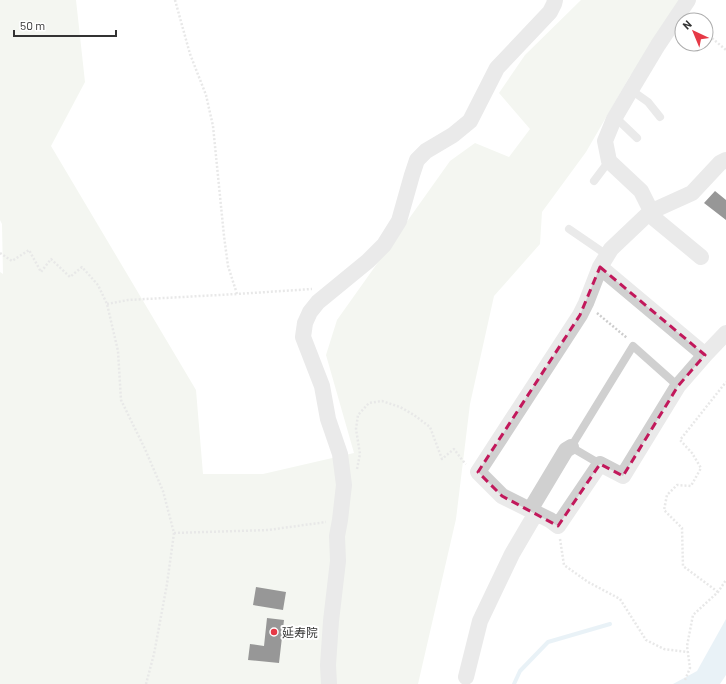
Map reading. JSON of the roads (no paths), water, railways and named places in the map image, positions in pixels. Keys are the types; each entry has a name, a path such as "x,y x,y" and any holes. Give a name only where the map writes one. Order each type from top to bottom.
{"street":[{"path":"329,684 328,665 331,621 338,561 336,536 340,520 344,485 340,454 328,419 322,386 303,336 305,323 310,312 318,302 368,261 384,245 399,221 417,160 426,152 453,135 470,121 497,68 550,12 555,0"},
{"path":"688,0 658,45 615,117 604,142 609,161 641,191 650,212 655,219 701,257"},
{"path":"726,160 720,163 692,193 650,212 611,249 603,261 586,303 478,472 502,496 533,511 558,526 600,464 623,476 678,386 726,334"},
{"path":"603,261 705,355"},
{"path":"466,677 480,621 533,511 566,450 571,447"}],"lane":[{"path":"631,90 648,102 660,117"},
{"path":"615,117 637,138"},
{"path":"594,181 609,161"},
{"path":"569,229 603,261"},
{"path":"600,464 571,447 633,346 678,386"}],"water":[{"path":"726,619 726,675 720,684 673,684 697,671"}],"waterway":[{"path":"514,684 520,671 548,642 610,624"}],"place":[{"name":"延寿院","path":"274,632"}]}
